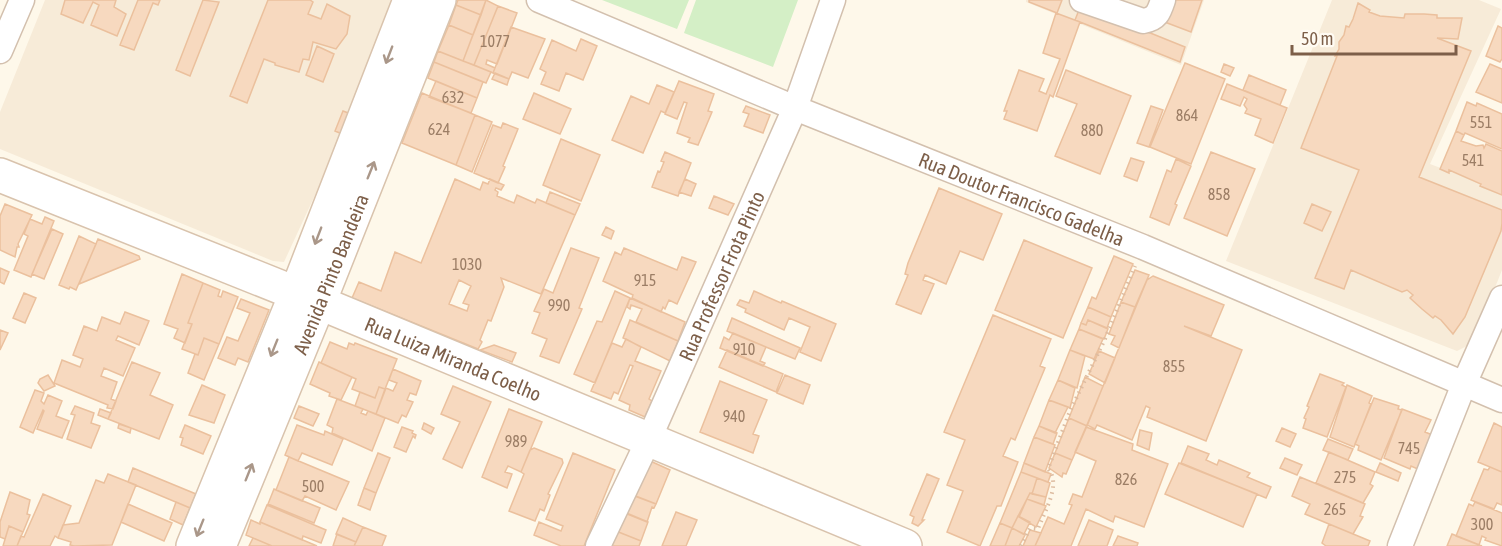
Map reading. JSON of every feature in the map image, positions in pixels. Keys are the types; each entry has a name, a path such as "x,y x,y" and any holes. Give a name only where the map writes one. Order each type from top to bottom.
{"main road":[{"name":"Avenida Pinto Bandeira","path":"219,546 308,298 410,0"},
{"name":"Avenida Pinto Bandeira","path":"193,546 308,298 438,0"},
{"name":"Rua Luiza Miranda Coelho","path":"0,175 308,298 905,546"}],"street":[{"path":"0,51 22,0"},
{"name":"Rua Doutor Francisco Gadelha","path":"539,0 795,108 1143,247 1502,400"},
{"name":"Rua Professor Frota Pinto","path":"598,546 649,440 795,108 833,0"},
{"path":"1082,0 1143,21 1153,20 1163,0"},
{"path":"1400,546 1464,384 1502,298"}],"path":[{"path":"1021,546 1030,528 1038,529 1054,484 1052,473 1048,469 1070,411 1105,339 1143,247"}],"shaded area":[{"path":"45,0 395,0 341,139 284,262 273,261 0,149 0,112"},
{"path":"1026,0 1204,0 1181,65 1026,2"},
{"path":"1332,0 1479,0 1501,9 1430,164 1502,191 1502,270 1473,343 1457,351 1226,261"}],"green space":[{"path":"602,0 689,0 677,29"},
{"path":"696,0 798,0 773,67 684,33"}],"building":[{"path":"65,0 116,0 114,7 126,14 117,36 91,25 99,5 93,2 83,23 61,14"},
{"path":"138,0 160,0 158,5 153,3 134,50 120,45"},
{"path":"203,0 219,2 190,76 176,70"},
{"path":"268,0 310,0 313,2 308,14 321,19 327,4 350,16 347,34 336,49 313,42 309,60 303,59 299,72 264,59 247,103 230,96"},
{"path":"458,0 486,0 481,15 456,5"},
{"path":"486,0 498,6 474,65 463,61"},
{"path":"1029,0 1062,0 1057,13 1029,2"},
{"path":"1169,0 1202,0 1191,32 1162,21"},
{"path":"1358,3 1370,10 1369,12 1380,16 1404,18 1405,14 1424,14 1437,15 1437,18 1462,18 1458,39 1437,38 1471,51 1419,177 1502,210 1502,223 1501,231 1465,317 1453,334 1441,320 1435,316 1433,318 1410,298 1413,295 1407,290 1402,292 1351,270 1344,289 1315,278 1359,170 1301,148 1337,56 1335,56 1339,49 1339,42 1346,26 1349,27 1353,19"},
{"path":"456,5 481,15 473,35 449,25"},
{"path":"1081,5 1185,47 1180,62 1075,20"},
{"path":"498,6 517,13 497,64 487,60 486,64 495,68 493,73 474,65"},
{"path":"1056,13 1080,22 1053,97 1050,95 1037,131 1004,119 1007,111 1004,111 1019,70 1044,79 1039,91 1046,94 1060,59 1043,53"},
{"path":"449,25 473,35 463,61 438,51"},
{"path":"1498,26 1502,28 1502,59 1500,62 1486,56"},
{"path":"511,27 545,39 528,78 512,72 509,79 493,73"},
{"path":"581,39 597,46 583,80 566,73 559,91 541,84 546,72 540,69 552,40 576,51"},
{"path":"317,46 334,54 323,82 306,75"},
{"path":"438,51 491,72 486,83 434,62"},
{"path":"434,62 483,82 477,98 428,78"},
{"path":"1185,63 1225,79 1191,164 1150,147"},
{"path":"1224,64 1234,68 1230,76 1221,72"},
{"path":"1490,64 1502,69 1502,103 1476,92"},
{"path":"1066,70 1131,96 1100,174 1055,156 1077,104 1056,96"},
{"path":"495,73 509,79 507,85 492,79"},
{"path":"1249,75 1286,90 1280,105 1243,90"},
{"path":"436,81 477,98 471,113 429,97"},
{"path":"679,81 714,94 708,111 712,112 698,145 688,142 690,138 677,133 687,103 684,102 677,119 665,114"},
{"path":"1227,84 1287,108 1273,143 1255,135 1261,119 1245,113 1247,109 1244,105 1247,99 1244,97 1240,106 1221,99"},
{"path":"657,85 674,92 665,113 661,111 643,153 612,140 631,96 649,104"},
{"path":"422,93 475,115 456,165 402,143"},
{"path":"534,93 571,109 560,134 523,119"},
{"path":"1467,102 1476,106 1477,103 1502,114 1502,149 1456,131"},
{"path":"746,106 770,115 763,133 744,126 749,114 743,112"},
{"path":"1151,106 1163,110 1149,147 1137,143"},
{"path":"343,111 351,114 342,134 335,131"},
{"path":"475,115 492,122 472,172 456,165"},
{"path":"503,123 518,129 498,183 474,173 493,125 501,128"},
{"path":"1456,131 1464,135 1461,141 1476,146 1483,145 1484,148 1486,144 1502,151 1502,195 1449,170 1449,173 1440,169"},
{"path":"561,139 600,155 581,201 543,185"},
{"path":"665,152 691,163 678,196 652,187 664,162 661,161"},
{"path":"1211,152 1255,169 1227,236 1184,218"},
{"path":"1131,158 1144,162 1137,181 1124,176"},
{"path":"1176,159 1191,166 1169,225 1150,217 1167,170 1171,172"},
{"path":"455,179 480,190 483,182 488,184 490,179 504,185 501,190 496,188 497,196 514,203 517,195 535,203 537,199 575,215 541,294 501,278 504,287 491,321 488,320 478,349 352,298 359,282 381,291 395,252 421,263","holes":["459,280 471,286 463,303 469,305 467,311 449,304"]},
{"path":"685,179 696,184 691,196 679,192"},
{"path":"939,188 1002,214 983,260 960,251 946,284 925,275 923,280 934,284 921,314 896,304 908,275 905,274 908,263"},
{"path":"550,192 580,204 575,215 546,203"},
{"path":"714,196 734,204 728,215 709,208"},
{"path":"5,204 32,215 18,244 15,257 0,250 0,216"},
{"path":"1312,204 1331,212 1322,231 1304,223"},
{"path":"45,217 54,221 31,277 14,270 28,236 24,234 30,219 42,224"},
{"path":"606,227 614,231 611,239 602,235"},
{"path":"52,229 63,234 44,279 32,274"},
{"path":"79,236 96,244 76,290 59,285"},
{"path":"98,239 139,256 140,259 79,284"},
{"path":"1024,240 1092,268 1063,338 995,310"},
{"path":"571,248 599,258 579,308 582,309 559,363 540,356 547,339 532,333 540,313 534,311 544,289 553,293"},
{"path":"624,248 677,270 682,257 696,262 677,304 669,300 661,312 603,281 615,252 621,255"},
{"path":"1114,256 1133,264 1111,317 1088,307 1092,297 1096,299"},
{"path":"0,268 9,272 4,284 0,282"},
{"path":"1135,270 1149,275 1135,307 1121,302"},
{"path":"182,274 203,283 188,323 192,324 185,343 174,338 178,329 164,324"},
{"path":"1153,276 1224,305 1211,336 1184,326 1242,350 1206,441 1147,417 1150,408 1146,406 1132,440 1097,425 1095,429 1087,425 1147,280"},
{"path":"203,283 220,290 218,296 221,297 223,291 238,297 219,344 204,338 198,355 182,349 192,324 188,323"},
{"path":"615,291 630,298 595,383 574,374 597,321 602,322"},
{"path":"754,291 836,324 821,361 800,352 810,327 789,318 784,330 745,312 746,309 737,305 740,300 749,303"},
{"path":"24,293 36,298 25,323 13,318"},
{"path":"630,298 685,322 678,341 636,322 642,309 631,305 630,309 627,307"},
{"path":"241,299 269,310 248,362 238,358 235,365 218,358 227,337 238,341 250,313 237,308"},
{"path":"1121,302 1135,307 1119,348 1111,344 1115,336 1109,334"},
{"path":"1088,307 1111,317 1107,328 1088,320 1086,325 1081,323"},
{"path":"125,312 149,321 139,345 118,336 116,340 135,348 123,376 104,368 101,376 117,382 111,399 116,401 113,409 54,383 62,360 80,367 83,359 73,355 84,326 97,331 102,317 120,324"},
{"path":"993,315 1051,339 1040,366 1045,368 1015,440 1011,438 1003,456 1018,462 1001,506 997,506 980,546 947,532 963,491 947,485 965,440 944,432"},
{"path":"732,318 800,348 795,359 727,331"},
{"path":"630,320 678,341 670,361 623,338"},
{"path":"1088,320 1108,329 1104,339 1079,329 1081,323 1086,325"},
{"path":"1079,329 1103,339 1094,359 1070,350"},
{"path":"0,330 8,333 0,350"},
{"path":"733,333 766,347 760,361 765,363 763,366 720,348 724,337 729,340"},
{"path":"204,338 219,344 204,380 188,373"},
{"path":"626,339 641,347 635,361 661,371 649,399 652,401 645,417 629,410 630,405 619,400 633,366 630,365 618,394 614,392 611,399 591,391 612,343 622,347"},
{"path":"330,342 347,349 349,343 354,345 355,343 397,359 385,389 379,387 375,398 352,389 356,379 321,363"},
{"path":"494,345 516,353 512,362 480,350"},
{"path":"727,350 783,374 776,392 719,367"},
{"path":"1070,350 1085,356 1077,388 1058,380"},
{"path":"1099,351 1115,358 1105,383 1089,374"},
{"path":"132,362 160,373 150,395 173,405 159,439 108,419"},
{"path":"319,362 352,377 341,400 329,396 330,393 310,384"},
{"path":"393,369 421,381 416,395 410,393 407,400 413,402 406,417 402,415 398,423 376,414 386,388 393,391 397,383 389,380"},
{"path":"1320,374 1344,383 1342,385 1346,387 1327,437 1303,428 1309,407 1307,406"},
{"path":"48,375 55,386 44,391 38,383 40,379"},
{"path":"785,375 810,385 803,404 777,393"},
{"path":"1085,377 1103,386 1087,426 1069,418"},
{"path":"1058,380 1075,388 1070,408 1049,400"},
{"path":"720,381 767,400 753,434 759,436 753,453 700,432"},
{"path":"202,385 225,395 214,423 189,415"},
{"path":"1347,385 1372,396 1354,447 1330,437"},
{"path":"453,386 491,402 462,468 443,459 460,422 441,414"},
{"path":"379,387 385,389 376,414 355,406 360,392 375,398"},
{"path":"35,390 44,393 41,401 44,404 48,395 62,401 56,416 69,421 62,438 37,429 43,410 33,433 20,427"},
{"path":"1374,398 1399,406 1398,409 1402,410 1381,460 1358,450 1359,446 1355,444"},
{"path":"337,399 363,409 361,413 366,415 368,411 385,418 372,451 332,433 333,428 327,425"},
{"path":"1049,400 1068,407 1055,433 1039,426"},
{"path":"75,406 94,413 91,423 100,426 91,448 67,439 75,415 71,414"},
{"path":"299,406 319,414 313,426 294,418"},
{"path":"100,409 111,413 108,419 98,415"},
{"path":"509,409 542,422 521,472 508,466 505,472 512,474 507,488 482,477"},
{"path":"1402,409 1431,420 1425,432 1435,436 1420,470 1411,466 1410,469 1384,458"},
{"path":"1069,418 1087,426 1072,460 1055,453"},
{"path":"424,423 434,428 431,434 422,429"},
{"path":"1494,423 1502,427 1502,472 1478,462"},
{"path":"119,424 131,428 130,433 118,428"},
{"path":"185,425 211,436 203,454 181,445 183,438 180,437"},
{"path":"297,425 324,435 325,431 343,439 332,465 302,453 298,461 285,455"},
{"path":"1039,426 1057,433 1053,444 1034,437"},
{"path":"402,427 413,431 412,433 416,435 415,438 413,436 406,452 394,447"},
{"path":"1086,427 1133,444 1132,450 1168,464 1144,527 1115,516 1113,522 1086,509 1071,546 1035,546 1048,517 1064,524 1072,505 1069,504 1073,494 1082,497 1096,461 1075,452"},
{"path":"1282,428 1296,434 1290,447 1276,441"},
{"path":"1140,430 1152,433 1149,450 1137,445"},
{"path":"1034,437 1055,445 1045,472 1024,463"},
{"path":"1328,439 1353,449 1348,460 1323,450"},
{"path":"1188,446 1209,454 1206,460 1217,465 1219,460 1250,473 1247,477 1271,487 1266,498 1181,463"},
{"path":"534,448 562,459 563,463 548,494 550,495 544,511 540,509 535,521 509,511 524,474 521,472 530,450"},
{"path":"1329,452 1375,472 1370,484 1373,486 1363,503 1316,483"},
{"path":"378,453 390,458 376,493 364,488"},
{"path":"573,453 615,470 584,546 561,546 534,535 539,522 561,531 563,526 546,519"},
{"path":"1055,453 1072,460 1066,474 1063,473 1062,477 1049,468"},
{"path":"289,457 349,482 336,510 305,496 302,501 276,490"},
{"path":"1285,458 1302,465 1297,475 1280,468"},
{"path":"648,460 670,470 656,504 632,495"},
{"path":"1024,463 1051,474 1048,482 1021,472"},
{"path":"1179,463 1257,494 1243,527 1165,494"},
{"path":"1380,463 1401,473 1398,481 1376,472"},
{"path":"1490,467 1502,472 1502,505 1497,503 1494,509 1471,500 1484,469 1488,470"},
{"path":"133,468 196,494 190,508 128,482"},
{"path":"1021,472 1037,478 1032,494 1030,493 1012,528 1000,523"},
{"path":"108,474 136,485 112,545 74,546 70,545 71,542 58,538 63,525 79,523 96,480 104,483"},
{"path":"927,474 939,479 922,520 924,520 918,526 912,523 914,517 910,515"},
{"path":"1300,477 1365,504 1360,516 1363,517 1353,534 1305,514 1310,504 1292,496"},
{"path":"1037,478 1050,483 1046,497 1032,494"},
{"path":"364,488 376,493 370,510 358,505"},
{"path":"274,489 320,508 314,523 268,504"},
{"path":"10,492 30,500 27,514 30,515 23,532 9,526 5,539 0,537 0,522"},
{"path":"628,493 656,504 654,508 652,507 647,522 620,511"},
{"path":"1030,493 1046,497 1044,505 1027,499"},
{"path":"43,494 71,506 58,538 55,536 50,546 17,546 21,536 24,537"},
{"path":"1027,499 1046,506 1036,527 1019,517"},
{"path":"176,502 190,508 183,525 170,519"},
{"path":"1475,502 1502,513 1502,546 1485,540 1486,538 1482,536 1479,545 1456,536 1469,504 1473,506"},
{"path":"128,504 172,523 164,541 121,522"},
{"path":"267,505 326,530 321,543 303,536 302,540 260,522"},
{"path":"624,512 648,522 641,541 616,531"},
{"path":"676,512 697,520 686,546 662,546"},
{"path":"1018,516 1030,522 1024,534 1012,528"},
{"path":"343,518 363,527 356,542 336,534"},
{"path":"251,520 317,546 272,546 246,535"},
{"path":"1089,520 1113,530 1107,546 1078,546"},
{"path":"1000,523 1012,528 1005,546 990,546"},
{"path":"1329,524 1370,541 1368,546 1326,546 1322,543"},
{"path":"9,526 23,532 17,546 3,546"},
{"path":"363,527 386,536 382,546 354,546"},
{"path":"1012,528 1025,535 1019,546 1005,546"},
{"path":"1030,530 1041,533 1035,546 1023,546"},
{"path":"616,531 641,541 639,546 609,546"},
{"path":"337,534 356,542 354,546 333,546"},
{"path":"1452,534 1482,546 1447,546"},
{"path":"1118,536 1138,543 1137,546 1113,546"},
{"path":"253,538 272,546 249,546"}]}
